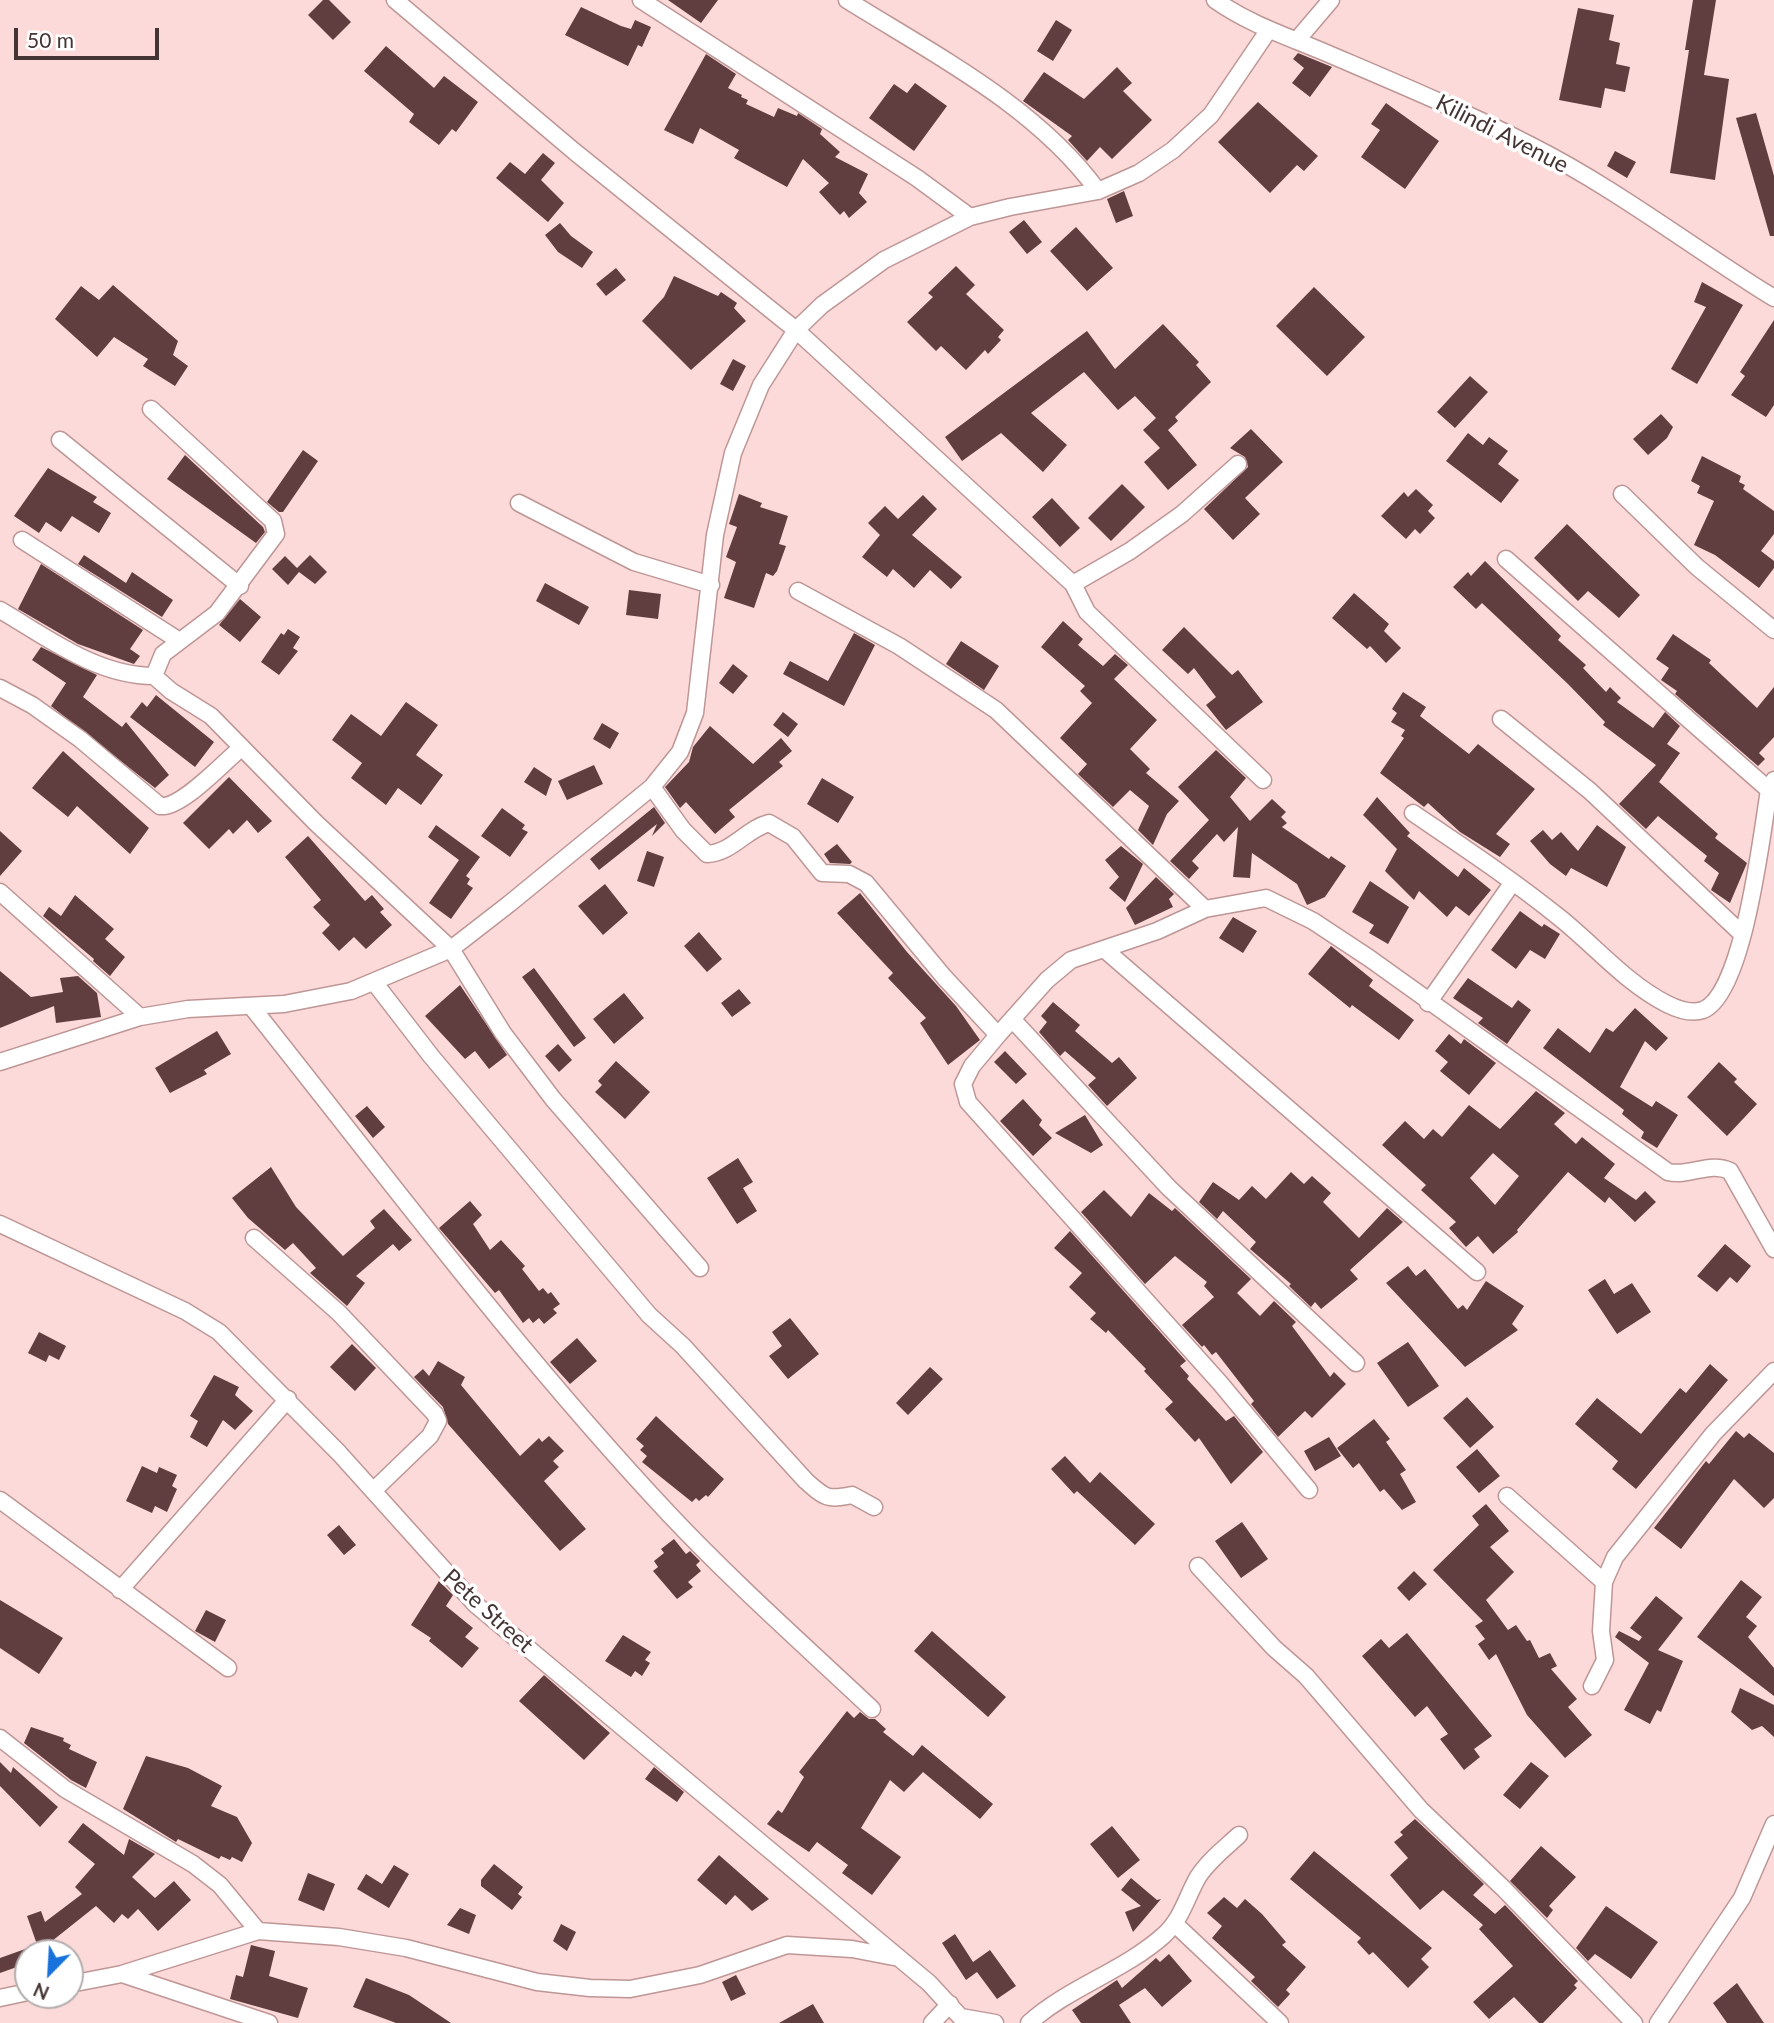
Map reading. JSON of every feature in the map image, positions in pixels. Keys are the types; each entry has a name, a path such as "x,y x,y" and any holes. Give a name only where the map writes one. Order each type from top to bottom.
{"street":[{"path":"395,0 575,152 796,330 1073,584 1087,612 1263,780"},
{"path":"641,0 885,157 970,217"},
{"path":"847,0 1023,114 1062,147 1098,191"},
{"name":"Kilindi Avenue","path":"1214,0 1268,31 1297,40 1533,146 1644,211 1774,298"},
{"path":"1297,40 1331,0"},
{"path":"0,1062 140,1017 188,1009 284,1004 351,991 451,950 652,787 680,752 695,713 715,535 733,453 761,386 796,330 822,306 884,260 970,217 1098,191 1139,173 1173,150 1211,115 1268,31"},
{"path":"151,409 272,521 276,534 240,586 208,623 178,640 163,653 154,676"},
{"path":"60,440 240,586"},
{"path":"1073,584 1130,551 1182,514 1238,464"},
{"path":"1622,494 1698,567 1774,630"},
{"path":"519,503 634,562 676,577 711,585"},
{"path":"22,540 178,640"},
{"path":"1413,813 1513,882 1639,986 1668,1004 1687,1011 1704,1010 1719,996 1750,911 1771,785 1506,559"},
{"path":"798,591 899,646 996,710 1205,909"},
{"path":"0,610 97,665 123,674 154,676 171,691 211,716 451,950 503,1033 553,1099 700,1268"},
{"path":"0,688 32,705 80,739 160,806 168,807 179,800 241,748"},
{"path":"1501,719 1590,790 1742,934"},
{"path":"652,787 684,830 707,854 729,848 758,826 769,823 793,837 822,873 849,874 866,884 944,977 998,1035"},
{"path":"1428,1003 1513,882"},
{"path":"0,892 140,1017"},
{"path":"1309,1490 1228,1392 968,1102 963,1084 972,1066 1047,980 1071,960 1157,931 1205,909 1266,898 1288,907 1336,936 1428,1003 1553,1087 1668,1172 1689,1173 1715,1167 1730,1171 1774,1249"},
{"path":"1104,949 1477,1272"},
{"path":"374,982 430,1056 649,1315 682,1346 806,1481 828,1498 835,1500 852,1495 874,1507"},
{"path":"251,1006 581,1416 693,1538 872,1709"},
{"path":"1012,1019 1169,1188 1356,1363"},
{"name":"Pete Street","path":"0,1224 185,1311 219,1332 288,1399 374,1490 426,1553 475,1604 901,1959 964,2020"},
{"path":"254,1238 339,1313 435,1414 438,1421 430,1436 374,1490"},
{"path":"1592,1686 1605,1660 1601,1631 1604,1582 1615,1557 1713,1434 1774,1371"},
{"path":"120,1590 288,1399"},
{"path":"1507,1496 1604,1582"},
{"path":"0,1500 228,1668"},
{"path":"1198,1566 1274,1648 1306,1676 1421,1810 1503,1888 1633,2023"},
{"path":"0,1738 65,1789 193,1864 220,1885 258,1931"},
{"path":"1658,2023 1742,1898 1774,1824"},
{"path":"1028,2023 1086,1983 1132,1959 1175,1924 1200,1874 1239,1835"},
{"path":"1175,1924 1280,2023"},
{"path":"84,1981 122,1974 258,1931 339,1937 406,1948 537,1982 590,1988 630,1989 700,1975 787,1945 852,1949 901,1959"},
{"path":"122,1974 269,2023"},
{"path":"932,2023 950,2004"},
{"path":"964,2020 995,2023"}],"building":[{"path":"323,0 329,0 351,22 333,40 308,15"},
{"path":"668,0 718,0 701,23"},
{"path":"1693,0 1716,0 1704,75 1729,79 1715,180 1670,173 1689,50 1685,50"},
{"path":"581,7 631,29 635,20 651,27 642,47 638,45 628,66 565,35"},
{"path":"1578,8 1614,15 1609,40 1620,43 1616,64 1630,67 1625,92 1605,88 1601,108 1559,100"},
{"path":"1056,20 1072,30 1053,61 1037,51"},
{"path":"386,46 434,88 444,76 478,102 456,132 452,129 439,145 409,122 414,114 364,71"},
{"path":"1298,53 1332,67 1310,97 1292,83 1304,68 1293,59"},
{"path":"706,54 736,74 728,88 748,100 746,104 774,117 778,108 797,116 798,113 822,129 820,134 840,152 835,157 868,174 859,193 867,202 849,218 844,211 840,215 819,192 829,183 803,159 787,187 734,158 739,150 700,128 693,144 664,130"},
{"path":"1117,67 1132,83 1123,91 1152,120 1112,159 1100,147 1087,161 1068,140 1072,136 1023,101 1044,72 1084,99"},
{"path":"915,83 947,106 914,151 869,118 894,84 907,93"},
{"path":"1258,102 1318,156 1304,171 1297,165 1270,193 1218,142"},
{"path":"1386,103 1439,141 1405,189 1361,157 1380,130 1371,124"},
{"path":"1756,113 1774,176 1774,236 1770,236 1736,118"},
{"path":"1615,151 1636,162 1627,178 1607,166"},
{"path":"543,153 555,163 541,180 564,203 548,222 496,178 510,162 525,174"},
{"path":"1124,191 1133,216 1116,223 1107,199"},
{"path":"1024,220 1042,242 1027,254 1009,232"},
{"path":"560,223 571,236 593,252 582,268 558,252 545,235"},
{"path":"1076,227 1113,268 1087,291 1050,251"},
{"path":"956,266 975,285 966,294 1004,330 998,337 1001,340 988,354 985,350 966,370 941,346 936,351 907,322 933,297 928,293"},
{"path":"616,268 626,280 606,296 596,284"},
{"path":"674,276 718,296 721,292 737,303 734,308 746,321 691,370 642,321 664,297"},
{"path":"1702,282 1743,305 1697,384 1671,369 1706,307 1694,302"},
{"path":"113,285 178,341 173,355 188,366 175,386 143,366 148,359 114,337 97,357 55,319 81,286 99,300"},
{"path":"1314,287 1365,337 1327,376 1276,326"},
{"path":"1774,320 1774,405 1766,417 1731,395 1745,376 1740,372"},
{"path":"1163,324 1199,362 1196,365 1211,382 1175,417 1178,421 1168,430 1197,465 1168,490 1144,462 1160,448 1143,430 1156,418 1135,396 1118,410 1084,372 1031,413 1067,445 1043,472 1001,433 962,461 945,437 1087,331 1115,369"},
{"path":"733,359 746,366 733,391 720,384"},
{"path":"1470,376 1488,392 1455,428 1437,412"},
{"path":"1661,414 1673,427 1667,438 1648,455 1633,439"},
{"path":"1251,429 1283,462 1245,498 1260,514 1233,540 1204,509 1248,467 1245,457 1230,448"},
{"path":"1468,433 1483,445 1489,437 1508,451 1498,464 1519,480 1501,503 1446,461"},
{"path":"303,450 318,461 283,512 279,512 267,502"},
{"path":"185,455 263,527 265,532 256,543 167,479"},
{"path":"1702,456 1741,476 1739,482 1745,485 1743,489 1774,511 1774,534 1761,551 1774,561 1774,568 1759,588 1715,555 1694,545 1714,501 1697,493 1700,486 1691,481"},
{"path":"48,468 97,497 93,502 111,513 99,533 72,516 61,532 46,522 39,533 14,516"},
{"path":"1122,484 1145,507 1111,541 1088,518"},
{"path":"1416,489 1433,505 1428,511 1435,518 1420,534 1415,529 1406,539 1381,516 1404,492 1408,497"},
{"path":"739,494 762,503 760,507 788,516 779,544 786,546 777,571 773,576 766,573 754,608 724,598 736,562 726,557 737,527 729,524"},
{"path":"923,495 937,509 912,535 962,577 951,589 930,570 914,588 893,569 887,577 862,557 880,535 868,523 885,506 898,519"},
{"path":"1052,498 1080,528 1060,547 1032,517"},
{"path":"1567,524 1640,595 1619,618 1588,591 1578,601 1534,558"},
{"path":"84,555 126,583 132,572 173,600 162,617 78,564"},
{"path":"310,555 327,572 315,584 299,572 288,585 272,569 285,556 297,568"},
{"path":"1485,561 1561,636 1558,640 1586,665 1583,668 1606,692 1610,687 1621,698 1617,702 1653,728 1665,712 1680,726 1667,744 1680,753 1659,782 1718,834 1715,838 1747,863 1730,903 1711,890 1719,873 1704,861 1707,856 1658,816 1646,829 1619,804 1656,765 1603,725 1605,722 1568,684 1482,603 1476,609 1453,587 1468,572 1471,576"},
{"path":"41,564 143,630 130,649 140,656 134,664 78,644 18,609"},
{"path":"545,583 589,607 579,625 536,601"},
{"path":"629,590 661,594 658,619 626,615"},
{"path":"1354,593 1389,624 1384,631 1401,648 1386,663 1370,646 1367,649 1332,618"},
{"path":"240,599 261,617 240,642 219,625"},
{"path":"1063,621 1083,639 1078,645 1103,666 1115,654 1128,665 1114,679 1157,720 1130,749 1150,769 1146,773 1179,801 1167,814 1153,845 1138,830 1149,806 1130,790 1113,807 1078,774 1087,764 1060,738 1092,703 1080,691 1085,686 1041,647"},
{"path":"1184,627 1232,675 1238,670 1263,702 1226,730 1206,705 1216,697 1194,668 1188,674 1162,650"},
{"path":"288,629 300,637 293,648 298,651 279,675 261,662 281,633 284,635"},
{"path":"854,633 875,645 844,706 783,674 790,661 828,681"},
{"path":"1673,634 1711,660 1709,663 1757,708 1774,687 1774,737 1759,753 1765,759 1758,766 1675,694 1677,691 1661,680 1669,668 1656,659"},
{"path":"961,641 999,666 984,690 946,664"},
{"path":"41,647 97,675 83,697 122,727 126,722 169,775 155,788 51,706 66,683 32,660"},
{"path":"733,664 748,676 733,694 719,683"},
{"path":"1403,692 1426,707 1420,716 1469,754 1478,744 1535,789 1496,834 1510,844 1500,857 1460,832 1428,803 1424,807 1380,773 1404,738 1401,736 1405,730 1391,722 1397,713 1392,709"},
{"path":"156,695 214,742 195,767 130,717 142,702 147,707"},
{"path":"406,702 438,725 416,755 443,775 421,805 398,788 386,805 351,778 362,763 332,740 351,714 381,736"},
{"path":"783,712 798,724 788,737 773,725"},
{"path":"602,723 619,733 610,749 593,739"},
{"path":"710,726 753,764 781,738 792,751 779,762 783,766 729,810 735,817 715,834 686,802 680,808 665,787 689,762 693,747"},
{"path":"1216,750 1246,778 1230,797 1250,821 1272,799 1286,812 1281,817 1287,823 1282,827 1329,859 1331,856 1346,866 1325,897 1307,905 1297,884 1252,853 1250,878 1233,877 1238,827 1224,842 1217,834 1192,861 1199,868 1189,879 1170,861 1209,820 1178,787"},
{"path":"63,751 149,828 130,854 77,806 68,817 32,788"},
{"path":"594,765 603,784 567,800 558,781"},
{"path":"534,767 552,779 546,796 524,782"},
{"path":"229,777 272,821 258,833 247,820 233,834 229,829 209,849 183,823"},
{"path":"822,778 854,797 838,823 807,804"},
{"path":"1377,797 1410,833 1407,836 1458,877 1464,868 1491,890 1469,916 1456,906 1447,917 1419,891 1414,900 1385,871 1397,849 1363,815"},
{"path":"654,807 665,823 652,836 657,824 599,870 590,859"},
{"path":"502,808 525,825 522,829 528,832 510,857 481,836"},
{"path":"436,825 480,857 466,876 470,879 467,884 473,888 451,919 429,903 459,860 428,837"},
{"path":"1597,825 1626,847 1607,887 1571,868 1566,876 1550,864 1530,841 1543,830 1552,840 1561,832 1578,851"},
{"path":"0,831 22,851 0,876"},
{"path":"308,836 365,901 372,895 384,909 380,912 392,925 366,949 354,937 339,951 322,933 330,925 313,907 321,900 285,857"},
{"path":"837,844 852,862 850,864 830,863 824,854"},
{"path":"1121,846 1143,864 1125,902 1109,888 1119,877 1105,860"},
{"path":"647,851 664,857 654,887 637,881"},
{"path":"1156,877 1174,894 1169,899 1173,907 1135,925 1126,908"},
{"path":"1370,881 1409,907 1388,944 1369,933 1374,925 1352,912"},
{"path":"605,884 628,913 603,935 578,906"},
{"path":"860,893 907,952 956,1006 980,1040 948,1065 920,1023 926,1018 888,978 893,973 837,913"},
{"path":"75,895 114,929 105,939 125,957 110,976 43,916 49,907 61,916"},
{"path":"1520,911 1542,927 1544,924 1560,934 1545,959 1530,950 1516,969 1491,950"},
{"path":"1233,917 1257,931 1243,953 1219,938"},
{"path":"699,932 722,959 707,972 684,946"},
{"path":"1331,946 1373,980 1369,986 1414,1020 1399,1040 1352,1005 1350,1008 1308,974"},
{"path":"534,968 586,1038 574,1047 522,977"},
{"path":"0,971 31,997 63,992 60,978 78,976 97,993 101,1017 56,1023 54,1006 0,1028"},
{"path":"1468,978 1512,1008 1518,1000 1531,1010 1507,1044 1478,1023 1483,1018 1453,998"},
{"path":"460,985 507,1055 489,1069 475,1051 465,1059 425,1016"},
{"path":"739,989 751,1003 732,1017 721,1003"},
{"path":"624,993 644,1018 614,1044 593,1019"},
{"path":"1053,1002 1080,1025 1075,1031 1112,1063 1119,1057 1137,1078 1107,1106 1088,1085 1096,1078 1065,1051 1060,1056 1039,1032 1047,1022 1041,1016"},
{"path":"1635,1008 1668,1038 1656,1051 1645,1041 1620,1087 1652,1107 1656,1101 1678,1115 1657,1148 1641,1138 1644,1132 1622,1114 1624,1110 1543,1048 1558,1028 1590,1053 1606,1028 1613,1032"},
{"path":"217,1031 231,1054 204,1070 207,1074 170,1093 155,1068"},
{"path":"1449,1034 1461,1044 1464,1039 1496,1063 1469,1095 1440,1071 1448,1062 1435,1051"},
{"path":"558,1044 572,1060 559,1072 545,1056"},
{"path":"1005,1051 1027,1074 1016,1084 994,1062"},
{"path":"616,1061 650,1092 625,1119 595,1092 602,1085 598,1081"},
{"path":"1719,1062 1737,1079 1734,1082 1757,1104 1727,1136 1687,1097"},
{"path":"1536,1091 1565,1113 1554,1124 1576,1144 1582,1137 1615,1164 1604,1178 1636,1200 1645,1191 1656,1202 1635,1222 1609,1197 1605,1203 1568,1172 1518,1232 1493,1254 1478,1236 1466,1247 1449,1228 1456,1222 1421,1190 1426,1185 1382,1145 1405,1121 1424,1139 1433,1129 1442,1137 1469,1105 1500,1129","holes":["1493,1153 1519,1176 1495,1205 1470,1178"]},
{"path":"1023,1099 1042,1120 1039,1125 1052,1138 1033,1156 1000,1121"},
{"path":"367,1106 385,1127 373,1138 355,1116"},
{"path":"1085,1115 1103,1145 1091,1153 1055,1133"},
{"path":"738,1158 753,1182 743,1188 757,1211 737,1224 707,1178"},
{"path":"271,1167 296,1207 343,1256 375,1228 370,1221 384,1209 412,1240 399,1251 393,1244 356,1276 365,1283 347,1306 310,1273 316,1268 293,1243 285,1250 248,1218 232,1198"},
{"path":"1291,1172 1304,1184 1312,1176 1331,1193 1323,1202 1359,1238 1387,1208 1403,1222 1350,1270 1358,1279 1321,1309 1315,1302 1311,1307 1289,1286 1291,1284 1250,1249 1256,1242 1223,1211 1217,1219 1199,1202 1213,1182 1239,1200 1252,1186 1266,1199"},
{"path":"1104,1190 1131,1217 1149,1193 1172,1211 1175,1208 1251,1279 1237,1293 1260,1316 1274,1301 1296,1322 1292,1326 1330,1377 1334,1372 1346,1384 1312,1418 1305,1411 1278,1437 1251,1404 1254,1401 1216,1352 1212,1355 1182,1325 1214,1297 1204,1286 1207,1282 1175,1256 1145,1284 1081,1212"},
{"path":"470,1201 482,1215 473,1224 490,1250 501,1240 525,1266 522,1269 539,1291 543,1288 548,1294 551,1292 560,1304 553,1309 557,1313 544,1324 539,1318 533,1323 529,1318 523,1323 499,1290 495,1293 439,1228"},
{"path":"1070,1231 1186,1361 1180,1366 1189,1376 1187,1379 1226,1421 1234,1416 1263,1452 1231,1484 1199,1438 1195,1442 1165,1409 1173,1402 1144,1371 1146,1369 1108,1330 1106,1333 1090,1319 1096,1313 1069,1287 1082,1273 1054,1248"},
{"path":"1725,1244 1751,1266 1737,1283 1730,1277 1717,1292 1697,1276"},
{"path":"1408,1266 1416,1276 1425,1269 1458,1309 1463,1305 1467,1310 1486,1281 1524,1306 1512,1324 1518,1330 1465,1367 1386,1283"},
{"path":"1605,1279 1614,1294 1632,1283 1651,1312 1617,1334 1588,1290"},
{"path":"790,1318 819,1354 788,1379 769,1356 782,1346 772,1332"},
{"path":"39,1332 66,1346 59,1360 49,1355 46,1362 28,1353"},
{"path":"577,1338 597,1361 570,1384 550,1362"},
{"path":"1408,1342 1439,1386 1408,1407 1377,1363"},
{"path":"352,1344 376,1368 355,1391 330,1367"},
{"path":"438,1361 465,1377 461,1385 520,1456 539,1438 542,1442 549,1436 564,1451 553,1461 559,1467 544,1481 586,1529 560,1551 448,1424 443,1407 414,1377 423,1369 429,1376"},
{"path":"1710,1364 1728,1380 1636,1489 1612,1469 1618,1461 1575,1424 1597,1398 1641,1434 1680,1388 1686,1393"},
{"path":"930,1367 943,1379 908,1415 896,1403"},
{"path":"214,1375 239,1387 235,1395 253,1411 235,1430 223,1420 207,1447 190,1437 198,1421 190,1416"},
{"path":"1467,1397 1494,1427 1470,1448 1443,1418"},
{"path":"656,1416 724,1479 708,1497 706,1495 699,1501 696,1498 692,1502 642,1462 647,1456 640,1450 644,1446 636,1439"},
{"path":"1374,1419 1390,1439 1386,1442 1406,1470 1400,1474 1416,1502 1402,1510 1384,1489 1380,1492 1359,1463 1353,1468 1337,1448"},
{"path":"1736,1431 1744,1438 1749,1433 1774,1453 1774,1498 1764,1508 1734,1479 1681,1549 1654,1528 1706,1461 1709,1464"},
{"path":"1329,1437 1341,1456 1315,1471 1304,1451"},
{"path":"1477,1449 1500,1476 1479,1493 1456,1467"},
{"path":"1065,1456 1090,1483 1100,1472 1155,1524 1135,1545 1077,1491 1074,1494 1051,1469"},
{"path":"142,1466 157,1473 159,1467 177,1475 172,1486 177,1489 167,1512 155,1506 152,1513 126,1501"},
{"path":"1486,1504 1509,1531 1490,1547 1514,1572 1486,1600 1508,1630 1516,1625 1527,1641 1530,1640 1539,1658 1550,1653 1557,1666 1551,1669 1577,1699 1568,1707 1592,1735 1565,1758 1527,1715 1496,1654 1489,1660 1478,1644 1485,1639 1475,1626 1483,1621 1433,1570 1479,1525 1472,1516"},
{"path":"1242,1522 1268,1559 1241,1578 1215,1541"},
{"path":"339,1525 356,1545 344,1555 327,1535"},
{"path":"674,1539 686,1554 690,1551 700,1561 696,1565 701,1571 688,1582 693,1587 677,1599 653,1571 658,1567 654,1561 664,1553 661,1549"},
{"path":"1414,1571 1427,1584 1409,1601 1397,1588"},
{"path":"1741,1580 1762,1597 1746,1617 1757,1626 1748,1637 1774,1668 1774,1696 1697,1637"},
{"path":"439,1581 453,1595 446,1606 473,1628 465,1637 479,1648 462,1668 429,1641 431,1638 411,1625"},
{"path":"1656,1596 1683,1618 1658,1650 1683,1661 1661,1712 1657,1710 1650,1724 1624,1710 1649,1663 1615,1637 1619,1631 1639,1641 1642,1637 1630,1628"},
{"path":"0,1600 63,1638 39,1674 0,1648"},
{"path":"206,1610 226,1620 215,1642 195,1631"},
{"path":"932,1631 1006,1697 988,1717 914,1651"},
{"path":"1407,1633 1492,1736 1474,1749 1480,1757 1464,1770 1440,1739 1448,1734 1427,1706 1415,1717 1362,1656 1381,1639 1389,1648"},
{"path":"623,1635 651,1652 645,1660 650,1663 642,1676 635,1671 631,1677 605,1661"},
{"path":"544,1675 610,1733 584,1760 519,1701"},
{"path":"1740,1688 1774,1705 1774,1737 1762,1726 1752,1730 1731,1712"},
{"path":"847,1711 854,1718 860,1712 869,1719 875,1719 886,1729 883,1732 913,1756 922,1745 993,1804 980,1819 923,1772 904,1792 890,1780 861,1828 901,1857 872,1895 842,1873 848,1865 817,1842 809,1852 767,1824 778,1810 782,1813 804,1777 799,1772"},
{"path":"31,1727 64,1738 63,1741 71,1745 69,1749 97,1762 86,1788 71,1780 24,1743"},
{"path":"146,1756 188,1768 222,1786 211,1806 237,1817 252,1843 242,1862 232,1857 230,1860 221,1856 219,1859 178,1839 176,1842 123,1809"},
{"path":"0,1762 11,1773 13,1767 58,1807 40,1827 0,1786"},
{"path":"1531,1762 1549,1776 1520,1809 1503,1795"},
{"path":"654,1767 684,1792 677,1802 645,1779"},
{"path":"1415,1819 1484,1884 1473,1895 1495,1914 1505,1905 1578,1981 1574,1985 1577,1988 1543,2023 1539,2023 1514,1997 1489,2019 1473,2002 1513,1966 1479,1929 1483,1925 1443,1890 1420,1910 1390,1875 1408,1858 1394,1842 1403,1835 1400,1832"},
{"path":"83,1823 124,1855 129,1839 155,1854 132,1877 155,1898 174,1881 191,1900 158,1931 138,1909 128,1919 122,1914 114,1923 96,1906 55,1939 35,1939 27,1916 41,1911 45,1922 82,1894 75,1887 95,1864 68,1842"},
{"path":"1112,1826 1140,1860 1118,1878 1090,1844"},
{"path":"1541,1846 1576,1877 1549,1906 1553,1910 1547,1918 1510,1881"},
{"path":"1314,1851 1432,1948 1421,1959 1429,1967 1408,1988 1373,1952 1369,1955 1357,1942 1361,1938 1290,1879"},
{"path":"719,1855 769,1899 752,1911 735,1895 726,1905 697,1880"},
{"path":"494,1864 523,1887 518,1894 522,1897 512,1910 481,1886 481,1880"},
{"path":"394,1865 409,1874 389,1908 357,1889 366,1874 382,1884"},
{"path":"308,1873 335,1884 324,1911 298,1900"},
{"path":"1131,1878 1157,1900 1161,1899 1133,1932 1125,1912 1141,1906 1121,1890"},
{"path":"1224,1897 1237,1908 1245,1899 1286,1942 1282,1945 1306,1967 1286,1990 1290,1994 1278,2007 1251,1981 1255,1977 1212,1938 1222,1926 1207,1913"},
{"path":"1606,1906 1658,1942 1631,1979 1595,1954 1588,1961 1576,1948"},
{"path":"460,1908 476,1915 469,1934 447,1925"},
{"path":"561,1924 576,1932 567,1951 553,1941"},
{"path":"955,1934 973,1962 990,1950 1016,1986 997,1999 977,1972 966,1980 942,1943"},
{"path":"251,1945 275,1951 269,1976 308,1988 298,2018 230,1999 236,1975 243,1977"},
{"path":"14,1953 14,1968 0,1973 0,1958"},
{"path":"1169,1954 1192,1981 1162,2007 1145,1988 1119,2005 1131,2023 1081,2023 1072,2010 1117,1980 1122,1988 1156,1958 1160,1962"},
{"path":"736,1975 746,1994 731,2001 722,1982"},
{"path":"366,1978 409,1995 451,2023 396,2023 353,2007"},
{"path":"1737,1983 1764,2023 1727,2023 1713,2003"},
{"path":"813,2004 824,2023 779,2023"}]}
